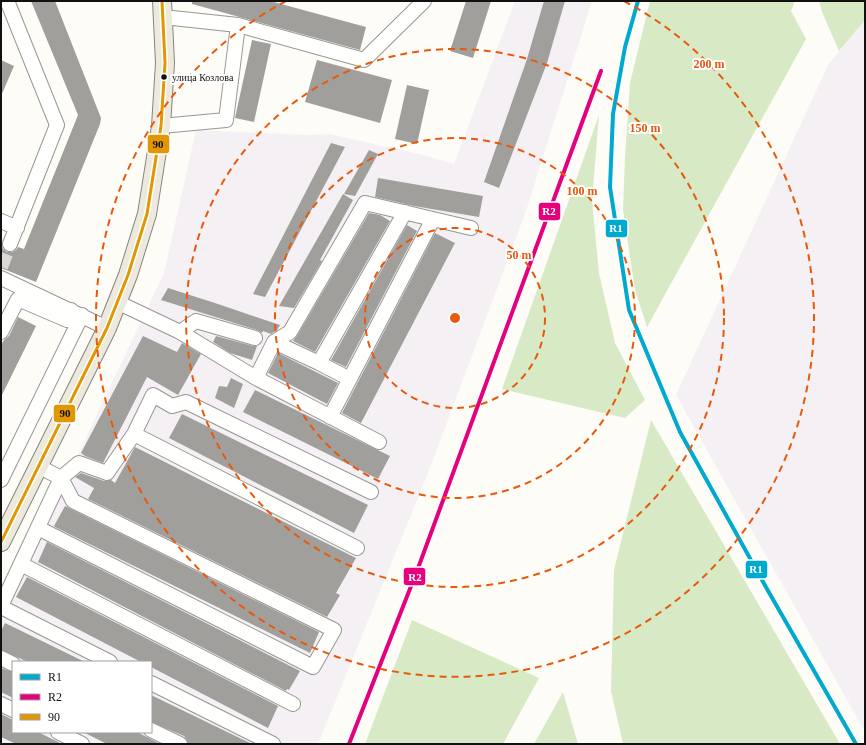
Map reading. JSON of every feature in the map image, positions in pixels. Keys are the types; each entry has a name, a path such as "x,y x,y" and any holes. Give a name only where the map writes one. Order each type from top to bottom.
{"main road":[{"path":"1,542 107,328 128,275 147,214 161,126 165,63 162,9"}],"lane":[{"path":"162,9 238,25 364,60 424,1"},
{"path":"10,2 57,125 10,244"},
{"path":"161,126 226,120 238,25"},
{"path":"256,378 274,342 290,332 366,203 471,228"},
{"path":"319,362 405,212"},
{"path":"330,417 433,219"},
{"path":"1,221 17,228"},
{"path":"1,278 107,328"},
{"path":"1,332 18,299 67,320 77,313"},
{"path":"117,302 180,332 256,378 379,442"},
{"path":"1,480 77,313"},
{"path":"180,332 196,321 255,338"},
{"path":"274,342 319,362 350,379"},
{"path":"108,661 1,607 61,478 79,463 107,473 134,434 153,396 172,406 186,402 371,492"},
{"path":"134,434 357,548"},
{"path":"38,466 61,478 72,501 334,630 313,667 38,528"},
{"path":"21,564 293,704"},
{"path":"1,658 12,664"},
{"path":"152,684 273,744"},
{"path":"1,704 12,710"},
{"path":"152,730 180,744"},
{"path":"60,733 82,744"}],"shaded area":[{"path":"515,1 592,1 526,211 428,473 318,744 1,744 1,617 164,273 196,130 307,135 329,134 420,154 454,164"},
{"path":"865,20 865,732 676,395 828,65"}],"green space":[{"path":"650,1 795,1 791,11 806,39 647,327 635,290 623,210 630,83"},
{"path":"819,1 865,1 865,20 839,51 822,12"},
{"path":"599,115 592,200 599,273 615,343 645,400 625,418 502,389"},
{"path":"651,420 840,744 623,744 611,691 614,570"},
{"path":"412,620 539,678 503,744 365,744"},
{"path":"563,692 578,744 534,744"}],"building":[{"path":"31,1 55,1 101,118 100,124 36,282 1,268 1,240 3,249 7,252 12,252 18,247 24,249 78,115"},
{"path":"192,1 270,1 366,27 360,50 192,4"},
{"path":"466,1 491,1 473,58 450,51"},
{"path":"544,1 565,1 547,63 499,188 484,182 527,59"},
{"path":"252,40 271,44 254,122 235,118"},
{"path":"1,60 14,66 1,96"},
{"path":"317,60 392,80 380,123 305,102"},
{"path":"407,85 429,90 417,144 395,139"},
{"path":"331,143 345,147 265,297 253,294"},
{"path":"369,150 378,154 355,196 344,194"},
{"path":"378,178 483,196 479,217 414,206 375,197"},
{"path":"343,194 353,200 320,260 322,261 294,308 279,306"},
{"path":"369,213 380,215 390,221 315,352 293,341"},
{"path":"407,225 417,231 346,367 331,360"},
{"path":"435,233 455,243 361,423 342,413"},
{"path":"168,288 280,325 277,330 271,334 263,331 262,333 257,330 161,300"},
{"path":"18,317 36,326 1,397 1,345 9,336"},
{"path":"143,336 177,352 182,343 201,354 178,395 147,377 103,463 85,456 81,453"},
{"path":"216,336 257,346 252,360 230,353 213,342"},
{"path":"278,353 338,383 327,404 268,373"},
{"path":"231,378 243,384 234,408 215,398 219,386 227,387"},
{"path":"255,390 390,456 378,479 243,412"},
{"path":"182,414 368,505 354,533 169,438"},
{"path":"135,447 356,558 336,593 340,595 327,617 88,499 94,488 75,477 81,473 104,481 111,480 115,483"},
{"path":"65,506 319,632 310,653 55,527 54,526"},
{"path":"47,542 300,671 289,690 287,689 286,691 38,562"},
{"path":"27,577 278,706 268,728 152,668 152,661 139,661 16,597"},
{"path":"5,623 83,661 26,661 1,650 1,631"},
{"path":"1,668 12,672 12,698 1,692"},
{"path":"152,695 252,744 188,744 184,736 152,722"},
{"path":"1,714 12,720 12,733 40,733 62,744 16,744 1,737"},
{"path":"85,733 139,733 160,744 107,744"}],"tunnel":[{"path":"1,267 10,244"}],"transit line":[{"name":"90","path":"1,542 107,328 128,275 147,214 161,126 165,63 162,1"},
{"name":"R1","path":"638,1 625,47 613,114 610,187 629,310 680,432 767,589 856,744"},
{"name":"R2","path":"349,744 417,571 601,71"}],"place":[{"name":"улица Козлова","path":"164,77"}]}
